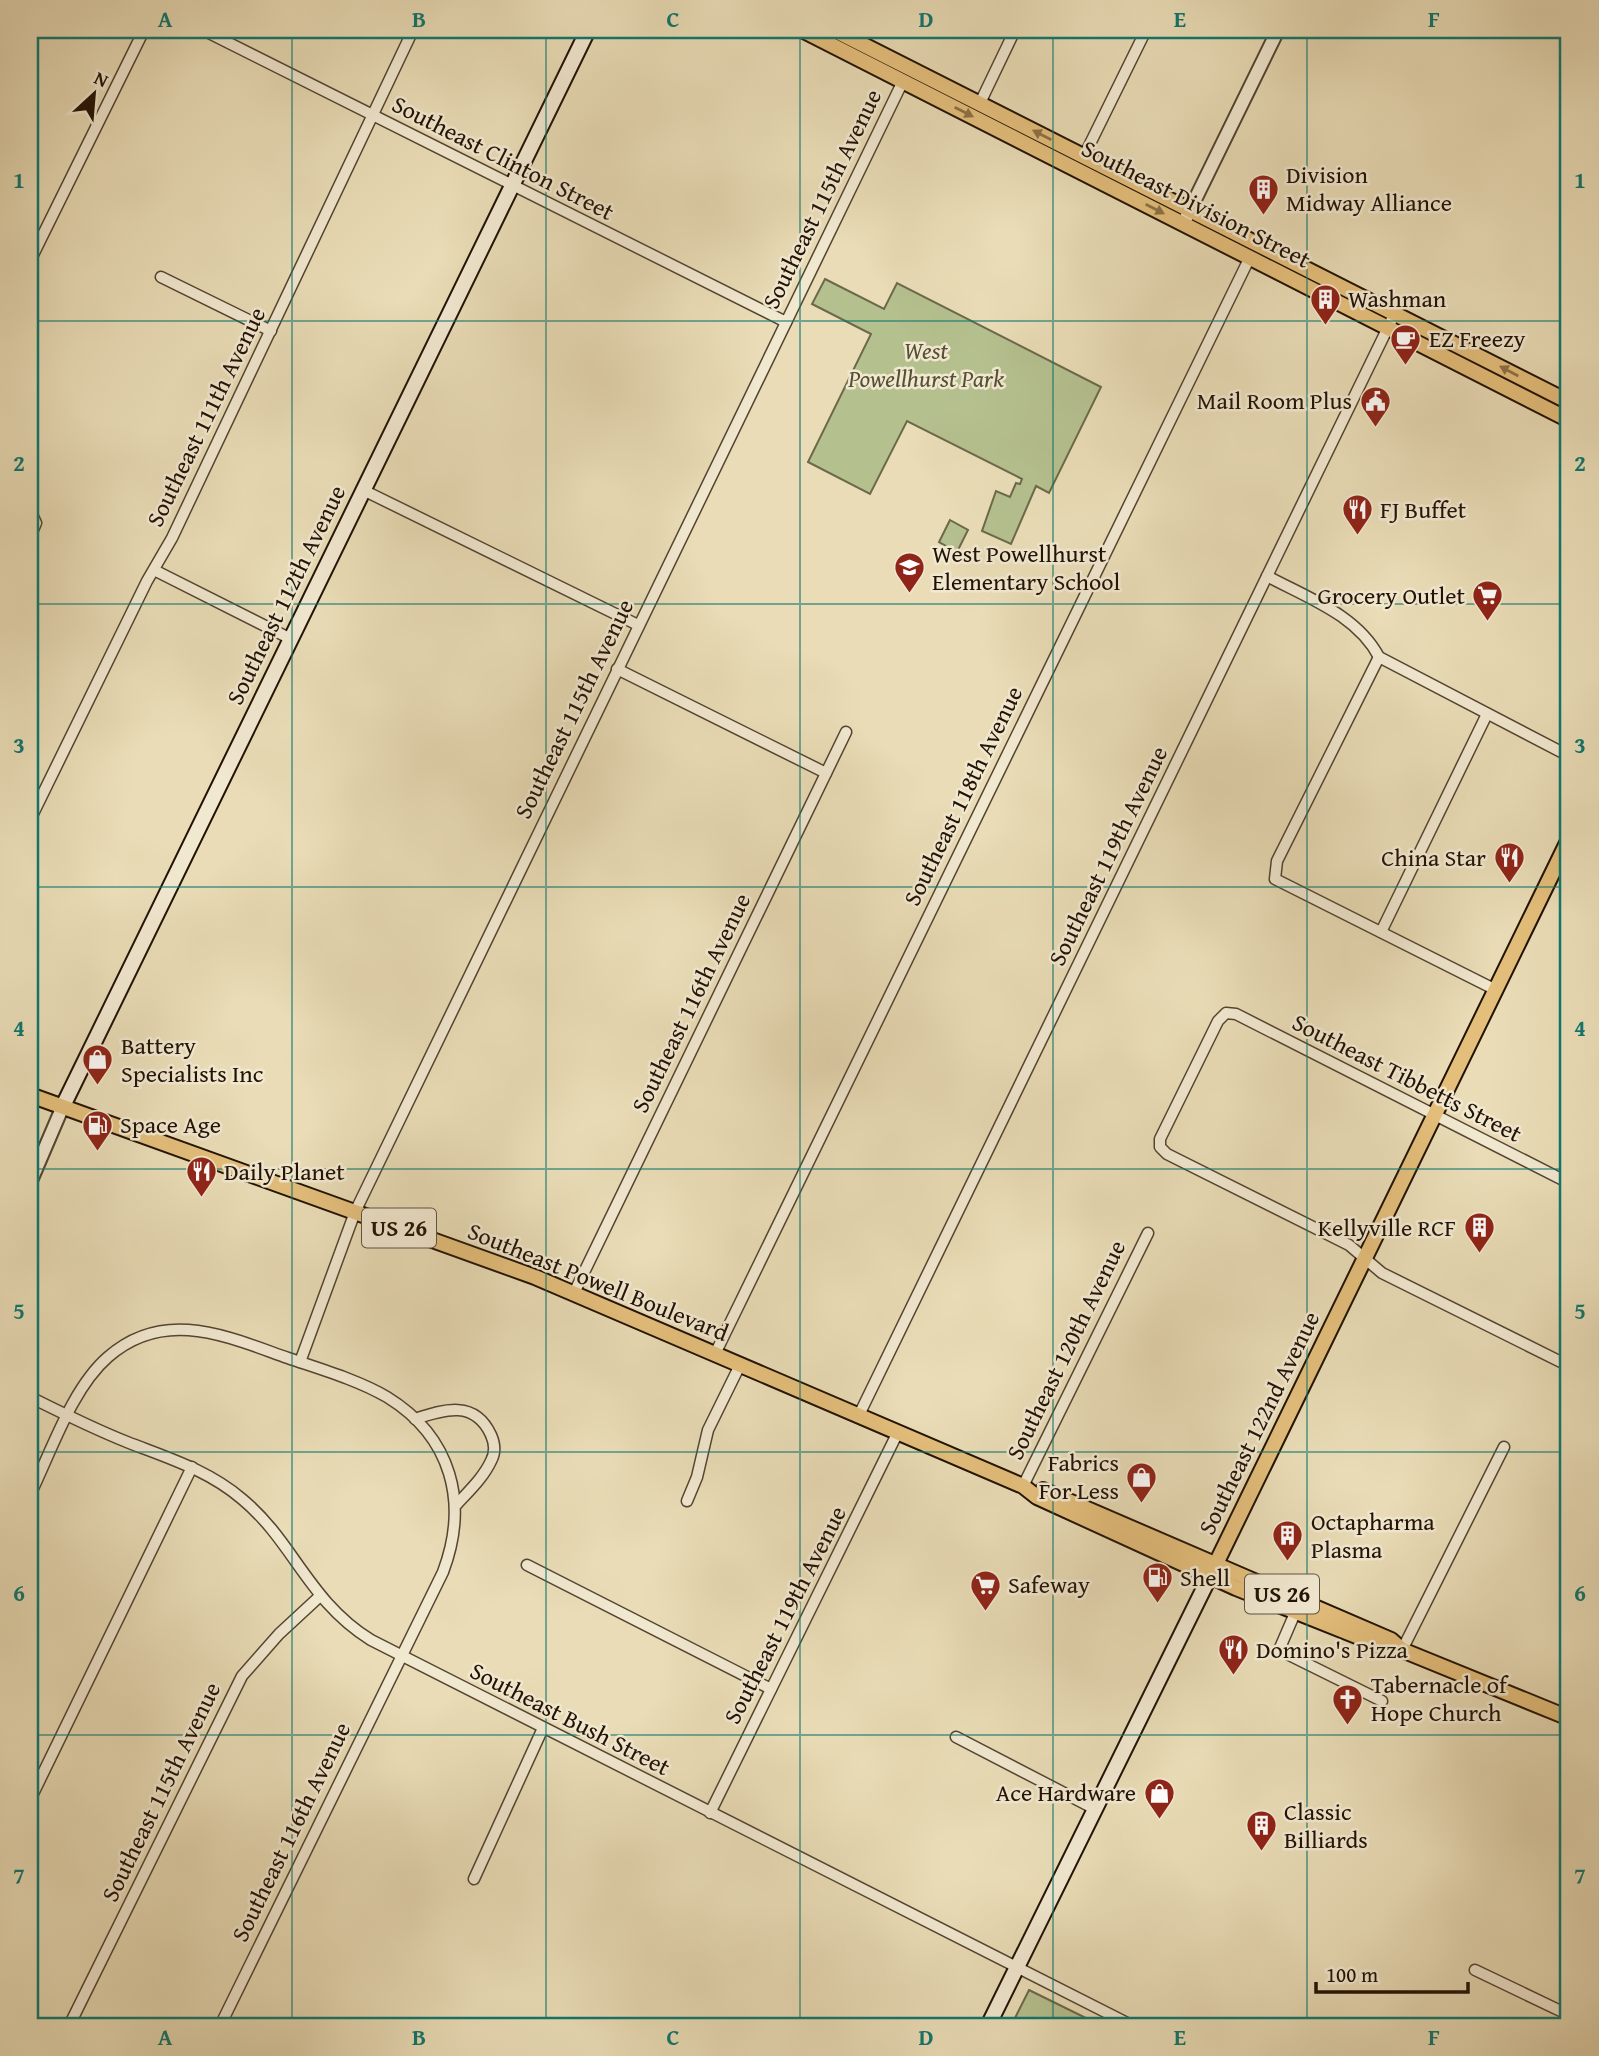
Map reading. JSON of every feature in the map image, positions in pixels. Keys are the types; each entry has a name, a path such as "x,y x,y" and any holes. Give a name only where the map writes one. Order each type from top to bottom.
{"main road":[{"name":"Southeast 112th Avenue","path":"63,1107 588,30"},
{"name":"Southeast Division Street","path":"802,30 903,81 1360,296 1569,402"},
{"name":"Southeast Division Street","path":"834,30 1084,156 1187,216 1250,257 1569,420"},
{"path":"1305,285 1316,286 1348,299 1360,296"},
{"name":"Southeast 122nd Avenue","path":"988,2026 1569,839"},
{"name":"Southeast Powell Boulevard","path":"30,1095 574,1293 1023,1486 1037,1497 1213,1571 1391,1640 1402,1650"},
{"name":"Southeast Powell Boulevard","path":"1213,1571 1295,1613 1389,1649 1402,1650 1569,1718"}],"street":[{"path":"30,261 144,30"},
{"name":"Southeast Clinton Street","path":"203,30 786,322"},
{"name":"Southeast 111th Avenue","path":"30,820 172,538 413,30"},
{"path":"980,103 1015,30"},
{"path":"1084,156 1146,30"},
{"path":"1187,216 1278,30"},
{"name":"Southeast 115th Avenue","path":"300,1362 355,1212 903,81"},
{"name":"Southeast 118th Avenue","path":"715,1353 1250,257"},
{"path":"161,277 271,331"},
{"name":"Southeast 119th Avenue","path":"858,1417 1395,313"},
{"path":"363,490 638,625"},
{"path":"30,537 32,514"},
{"path":"154,570 291,639"},
{"path":"1267,576 1349,621 1371,642 1379,657 1569,755"},
{"path":"1379,657 1277,861 1275,880 1496,990"},
{"path":"617,668 826,773"},
{"path":"1381,932 1488,714"},
{"name":"Southeast 116th Avenue","path":"574,1293 846,732"},
{"path":"30,790 41,796"},
{"name":"Southeast Tibbetts Street","path":"1365,1259 1349,1245 1167,1154 1160,1147 1160,1139 1226,1013 1236,1014 1569,1183"},
{"name":"Southeast 112th Avenue","path":"30,1183 63,1107"},
{"name":"Southeast 120th Avenue","path":"1023,1486 1148,1233"},
{"path":"1365,1259 1382,1273 1569,1366"},
{"path":"30,1494 80,1392 109,1356 153,1333 177,1329 201,1330 300,1362 376,1392 415,1419 445,1463 457,1504"},
{"path":"687,1501 697,1477 708,1430 740,1365"},
{"name":"Southeast Bush Street","path":"30,1398 192,1467 224,1485 258,1513 319,1597 352,1628 400,1656 1133,2026"},
{"path":"415,1419 455,1408 474,1414 486,1426 494,1442 493,1459 483,1476 457,1504"},
{"name":"Southeast 119th Avenue","path":"710,1813 897,1434"},
{"path":"1402,1650 1504,1447"},
{"path":"30,1800 192,1467"},
{"name":"Southeast 116th Avenue","path":"220,2026 452,1549 457,1504"},
{"path":"527,1564 771,1689"},
{"name":"Southeast 115th Avenue","path":"69,2026 242,1676 279,1634 319,1597"},
{"path":"1295,1613 1279,1650 1382,1700"},
{"path":"474,1879 543,1728"},
{"path":"956,1737 1095,1809"},
{"path":"1475,1970 1569,2015"}],"green space":[{"name":"West Powellhurst Park","path":"825,279 884,309 897,283 1101,387 1049,493 1036,486 1011,544 982,531 996,491 1010,497 1016,483 1020,484 1022,479 907,421 870,494 808,462 871,334 812,304"},
{"path":"950,520 968,530 957,552 939,542"},
{"path":"1029,1990 1090,2020 1087,2026 1011,2026"}],"place":[{"name":"Division Midway Alliance","path":"1263,216"},
{"name":"Washman","path":"1325,326"},
{"name":"EZ Freezy","path":"1406,366"},
{"name":"Mail Room Plus","path":"1375,428"},
{"name":"FJ Buffet","path":"1357,537"},
{"name":"West Powellhurst Elementary School","path":"909,595"},
{"name":"Grocery Outlet","path":"1488,623"},
{"name":"China Star","path":"1509,885"},
{"name":"Battery Specialists Inc","path":"98,1087"},
{"name":"Space Age","path":"97,1152"},
{"name":"Daily Planet","path":"201,1199"},
{"name":"Kellyville RCF","path":"1479,1255"},
{"name":"Fabrics For Less","path":"1142,1504"},
{"name":"Octapharma Plasma","path":"1288,1563"},
{"name":"Shell","path":"1157,1605"},
{"name":"Safeway","path":"985,1612"},
{"name":"Domino's Pizza","path":"1233,1677"},
{"name":"Tabernacle of Hope Church","path":"1348,1726"},
{"name":"Ace Hardware","path":"1159,1820"},
{"name":"Classic Billiards","path":"1261,1853"}]}
